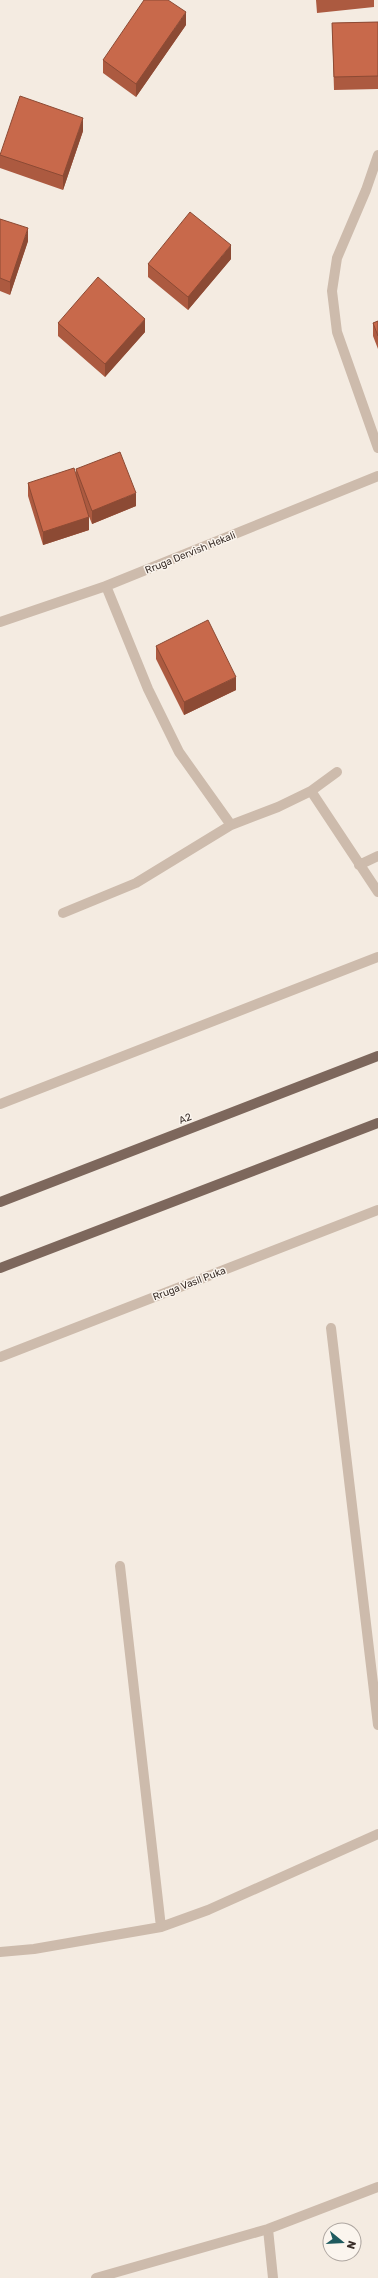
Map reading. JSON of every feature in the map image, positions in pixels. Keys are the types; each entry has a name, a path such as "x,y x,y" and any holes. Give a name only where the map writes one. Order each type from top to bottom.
{"main road":[{"name":"A2","path":"0,1202 378,1056"},
{"path":"0,1268 378,1123"}],"street":[{"path":"378,155 366,190 338,258 332,291 336,332 378,448"},
{"name":"Rruga Dervish Hekali","path":"0,622 106,586 378,476"},
{"path":"106,586 148,689 179,752 232,825"},
{"path":"64,913 136,883 232,825 278,807 311,791 337,772"},
{"path":"311,791 378,892"},
{"path":"359,865 378,856"},
{"path":"0,1104 378,957"},
{"name":"Rruga Vasil Puka","path":"0,1357 378,1210"},
{"path":"331,1328 378,1725"},
{"path":"120,1566 161,1927"},
{"path":"0,1952 34,1949 161,1927 208,1910 378,1834"},
{"path":"96,2278 268,2229 378,2186"},
{"path":"268,2229 273,2278"}],"building":[{"path":"144,0 168,0 186,12 136,84 103,60"},
{"path":"378,22 378,76 334,77 332,23"},
{"path":"20,96 83,118 63,176 0,155"},
{"path":"190,212 231,245 188,297 148,264"},
{"path":"0,219 28,228 10,282 0,278"},
{"path":"98,277 145,319 105,364 58,323"},
{"path":"378,321 378,336 373,323"},
{"path":"120,452 136,493 92,511 76,469"},
{"path":"74,468 89,517 43,532 28,483"},
{"path":"208,620 236,677 184,702 156,646"}]}
